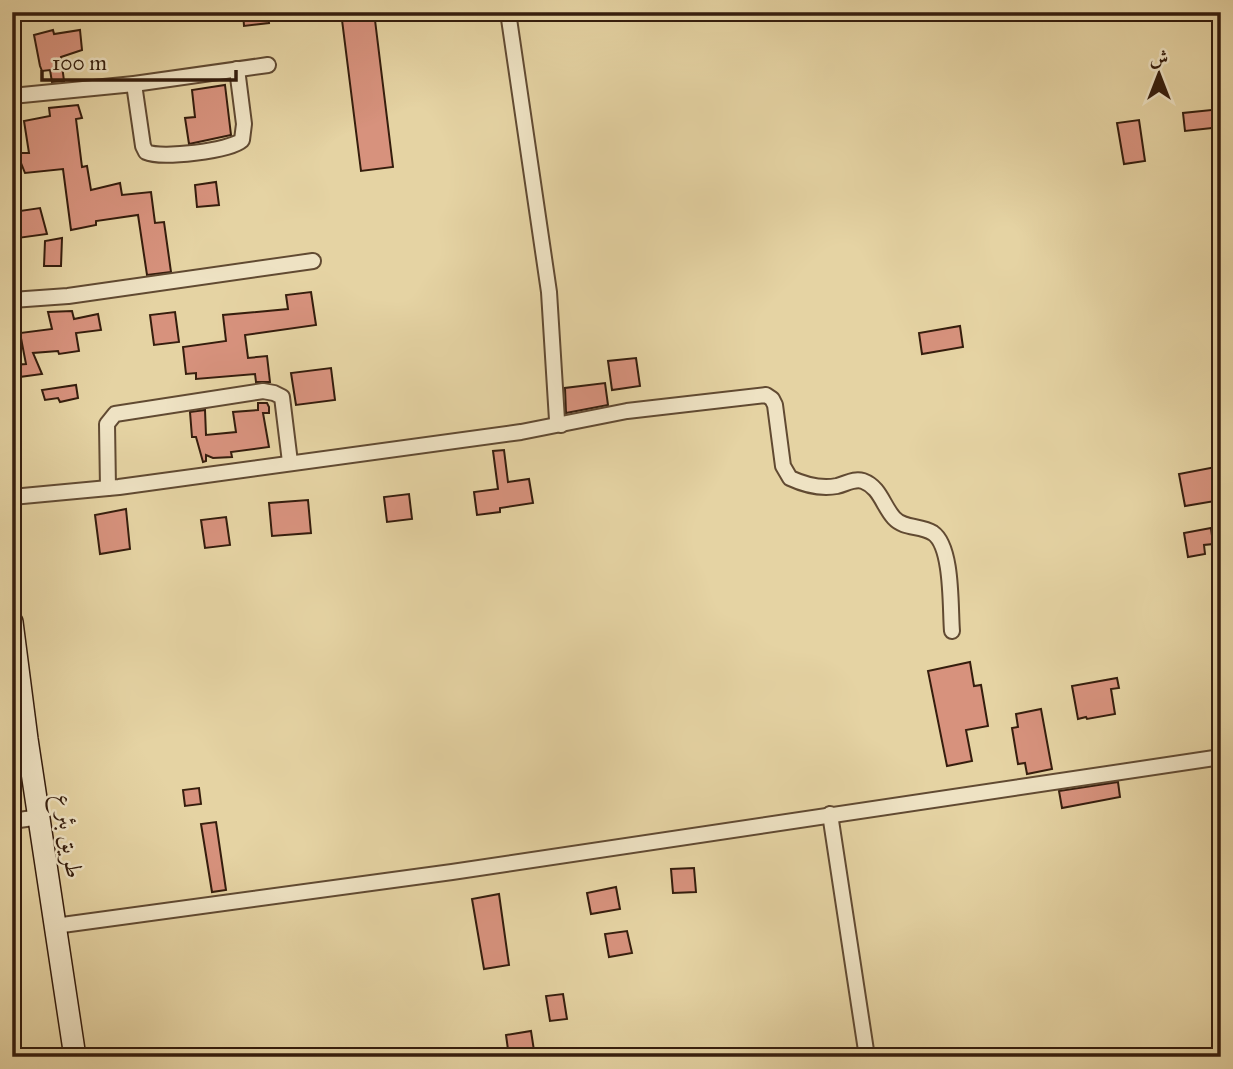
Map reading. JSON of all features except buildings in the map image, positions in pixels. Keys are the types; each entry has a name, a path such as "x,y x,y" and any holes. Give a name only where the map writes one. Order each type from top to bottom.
{"street":[{"path":"508,12 549,292 557,420 561,425"},
{"path":"12,96 134,84 268,65"},
{"path":"134,84 146,152 163,155 234,146 242,140 244,124 237,69"},
{"path":"12,300 146,285 313,261"},
{"path":"108,488 107,424 115,414 263,391 282,397 290,462"},
{"path":"12,498 108,488 521,432 627,411 766,395 775,405 783,466 790,478 816,487 836,486 859,480 865,482 879,495 893,517 901,524 923,528 939,539 947,564 952,631"},
{"name":"طريق بئر ع","path":"12,622 75,1057"},
{"path":"55,926 452,872 1221,757"},
{"path":"830,814 867,1057"},
{"path":"12,821 40,817"}]}
